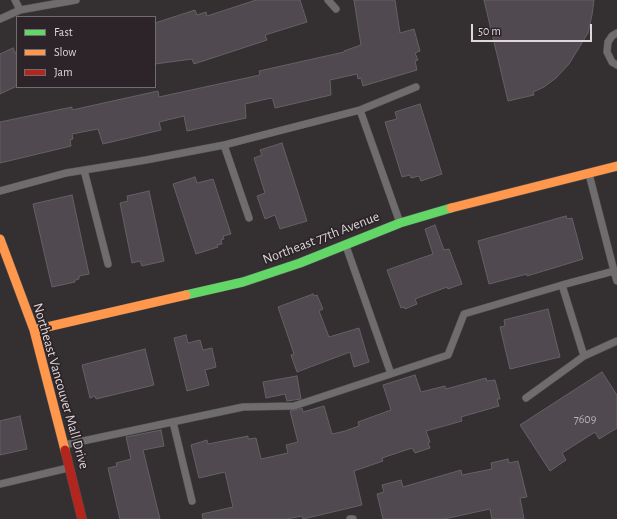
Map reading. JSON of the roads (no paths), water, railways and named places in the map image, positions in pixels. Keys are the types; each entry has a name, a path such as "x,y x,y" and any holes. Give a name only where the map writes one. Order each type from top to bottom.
{"street":[{"name":"Northeast 77th Avenue","path":"34,330 243,282 300,263 400,223 456,206 617,166"},
{"name":"Northeast Vancouver Mall Drive","path":"0,239 34,330 82,519"}],"lane":[{"path":"15,0 20,10"},
{"path":"0,19 20,10 76,0"},
{"path":"328,0 336,8"},
{"path":"617,33 612,36 608,42 607,52 612,62 617,65"},
{"path":"0,191 58,175 224,145 360,110 416,87"},
{"path":"360,110 400,223"},
{"path":"224,145 249,218"},
{"path":"84,170 108,264"},
{"path":"588,173 617,281"},
{"path":"345,244 391,374"},
{"path":"64,445 243,407 294,406 448,355 464,314 614,270"},
{"path":"562,285 584,356"},
{"path":"526,398 584,356 617,342"},
{"path":"173,422 192,501"},
{"path":"0,484 70,468"}]}
